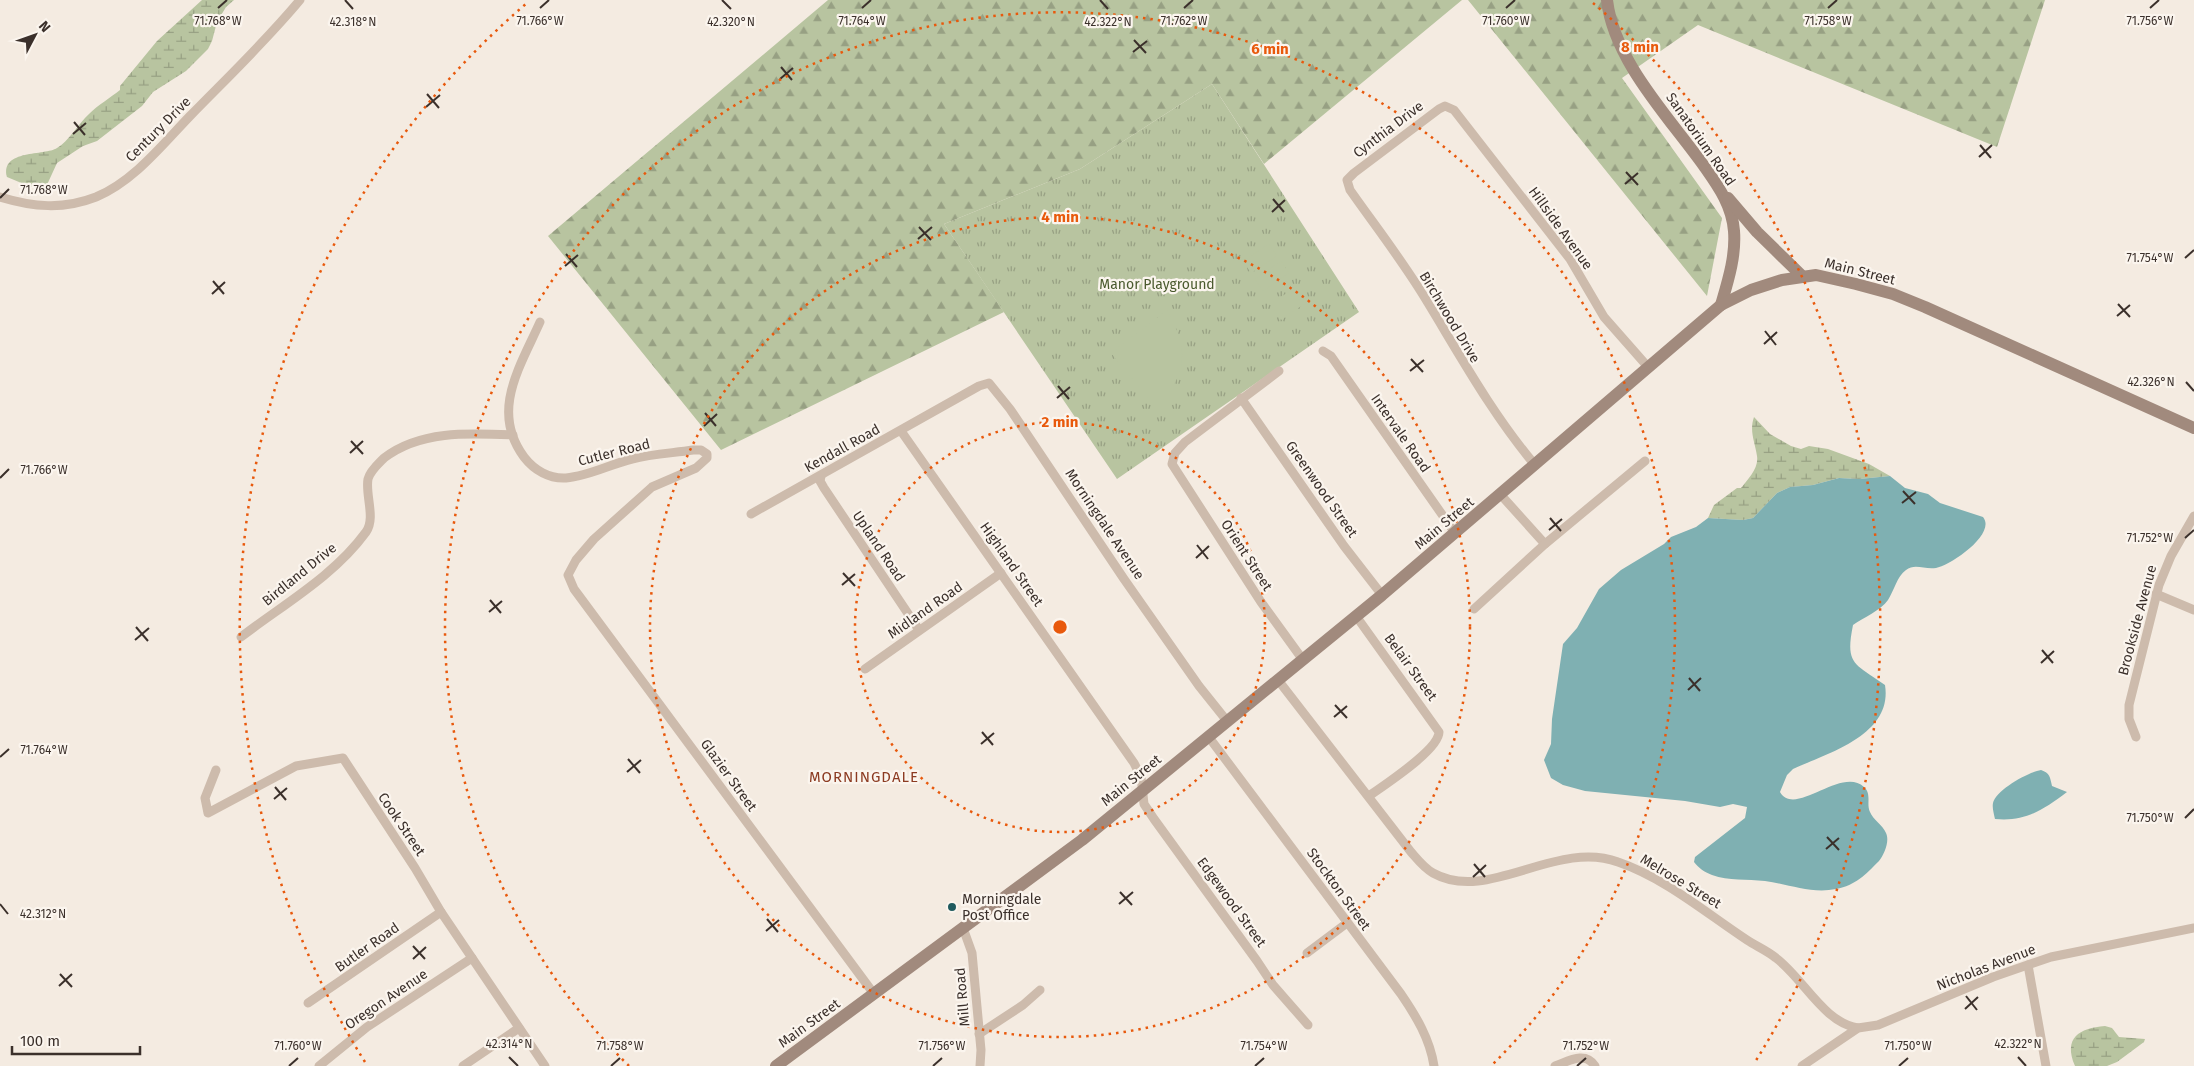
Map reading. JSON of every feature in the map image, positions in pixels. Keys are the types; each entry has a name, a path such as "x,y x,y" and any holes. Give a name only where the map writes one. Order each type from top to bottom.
{"main road":[{"name":"Sanatorium Road","path":"1607,0 1616,38 1630,64 1721,190 1731,216 1734,242 1730,273 1721,305"},
{"path":"1721,190 1757,232 1802,276"},
{"name":"Main Street","path":"776,1066 1082,840 1382,595 1721,305 1760,287 1782,280 1816,275 1893,294 2194,428"}],"street":[{"name":"Century Drive","path":"0,197 24,204 50,207 68,205 95,197 114,188 132,175 192,115 300,0"},
{"name":"Cynthia Drive","path":"1347,180 1424,118 1439,108 1449,107"},
{"name":"Hillside Avenue","path":"1449,107 1464,120 1565,252 1604,317 1648,368"},
{"name":"Birchwood Drive","path":"1347,180 1350,190 1427,301 1470,375 1508,432 1536,465"},
{"name":"Cutler Road","path":"540,322 508,401 508,419 512,435 518,449 533,467 542,473 559,478 577,476 634,458 693,450 701,450 708,454 707,458 696,468 659,483 640,498 594,539 576,560 571,570"},
{"name":"Intervale Road","path":"1324,352 1331,356 1455,533"},
{"path":"1241,398 1279,371"},
{"name":"Morningdale Avenue","path":"945,406 985,383 992,385 1124,579 1199,686 1227,721"},
{"name":"Orient Street","path":"1241,398 1185,442 1175,454 1172,464 1261,602 1303,660"},
{"name":"Greenwood Street","path":"1241,398 1344,546 1382,595"},
{"name":"Kendall Road","path":"751,514 945,406"},
{"name":"Highland Street","path":"902,431 1134,763 1141,777 1142,791"},
{"name":"Birdland Drive","path":"242,637 333,568 362,538 370,525 368,480 378,464 393,452 416,441 439,436 462,434 512,435"},
{"path":"1474,608 1545,544 1645,461"},
{"name":"Upland Road","path":"821,476 820,480 824,488 919,630"},
{"path":"1500,494 1545,544"},
{"name":"Brookside Avenue","path":"2136,737 2129,720 2129,705 2156,594 2171,556 2194,516"},
{"name":"Glazier Street","path":"571,570 568,575 574,589 874,994"},
{"name":"Midland Road","path":"865,669 1001,573"},
{"path":"2156,594 2194,610"},
{"name":"Belair Street","path":"1356,616 1434,722 1439,732 1439,737 1428,750 1369,796"},
{"name":"Melrose Street","path":"1278,680 1419,861 1434,874 1473,881 1486,880 1576,857 1603,858 1617,861 1644,873 1776,957 1838,1021 1858,1028"},
{"name":"Stockton Street","path":"1208,736 1276,825 1415,1015 1432,1050 1434,1066"},
{"name":"Cook Street","path":"216,770 205,798 208,813 296,766 343,758 415,868 441,912 545,1066"},
{"name":"Edgewood Street","path":"1142,791 1144,804 1154,819 1273,985 1308,1025"},
{"name":"Butler Road","path":"308,1003 441,912"},
{"path":"1307,953 1346,923"},
{"name":"Mill Road","path":"963,928 972,952 980,1066"},
{"name":"Nicholas Avenue","path":"1802,1066 1858,1028 1878,1025 1993,977 2080,950 2194,928"},
{"name":"Oregon Avenue","path":"318,1066 366,1027 472,958"},
{"path":"2028,965 2046,1066"},
{"path":"979,1034 1040,990"},
{"path":"463,1066 519,1028"},
{"path":"1555,1066 1582,1057 1588,1058 1595,1066"}],"green space":[{"path":"202,0 234,0 226,7 217,22 208,49 186,71 153,92 142,106 97,141 83,146 57,163 46,187 31,187 7,177 7,168 10,162 25,155 51,150 61,145 85,118 120,90 120,86 157,41"},
{"path":"828,0 1462,0 1264,164 1212,84 1080,169 944,224 1004,312 721,450 548,236"},
{"path":"1468,0 2045,0 1997,147 1698,25 1622,78 1722,218 1707,296"},
{"name":"Manor Playground","path":"1212,84 1359,312 1117,479 944,224 1080,169"},
{"path":"1269,244 1277,256 1251,273 1243,261"},
{"path":"1281,261 1289,273 1263,291 1255,279"},
{"path":"1299,285 1310,300 1281,320 1270,304"},
{"path":"1167,310 1179,338 1182,362 1174,384 1156,408 1111,353"},
{"path":"1754,417 1770,434 1791,446 1801,449 1809,446 1828,449 1869,464 1890,476 1859,479 1839,478 1813,485 1790,487 1777,493 1753,518 1743,520 1708,518 1714,505 1737,488 1741,488 1755,469 1757,456 1752,432"},
{"path":"2105,1026 2112,1028 2119,1037 2145,1039 2144,1042 2117,1062 2107,1066 2075,1066 2071,1048 2076,1036 2088,1029"}],"water":[{"path":"1890,476 1905,488 1928,494 1940,503 1983,517 1986,524 1984,532 1978,540 1951,562 1936,568 1913,567 1906,570 1900,576 1885,604 1853,625 1850,648 1854,662 1885,685 1885,702 1879,717 1869,729 1855,740 1840,749 1793,769 1787,775 1780,792 1787,798 1796,799 1843,783 1854,782 1864,787 1868,793 1870,812 1873,818 1885,830 1887,836 1886,848 1881,858 1865,875 1843,887 1827,890 1800,888 1765,881 1718,877 1704,871 1694,862 1695,857 1745,818 1747,807 1733,804 1720,807 1685,801 1585,791 1563,785 1551,778 1544,760 1551,744 1552,719 1563,644 1577,628 1599,589 1621,570 1664,544 1671,537 1696,527 1708,518 1743,520 1753,518 1777,493 1790,487 1813,485 1839,478 1859,479"},
{"path":"2041,770 2049,776 2052,786 2067,792 2042,809 2025,817 1995,819 1993,803 1995,798 2006,787 2035,771"}],"place":[{"name":"Morningdale Post Office","path":"952,907"}],"district":[{"name":"MORNINGDALE","path":"864,777"}]}
